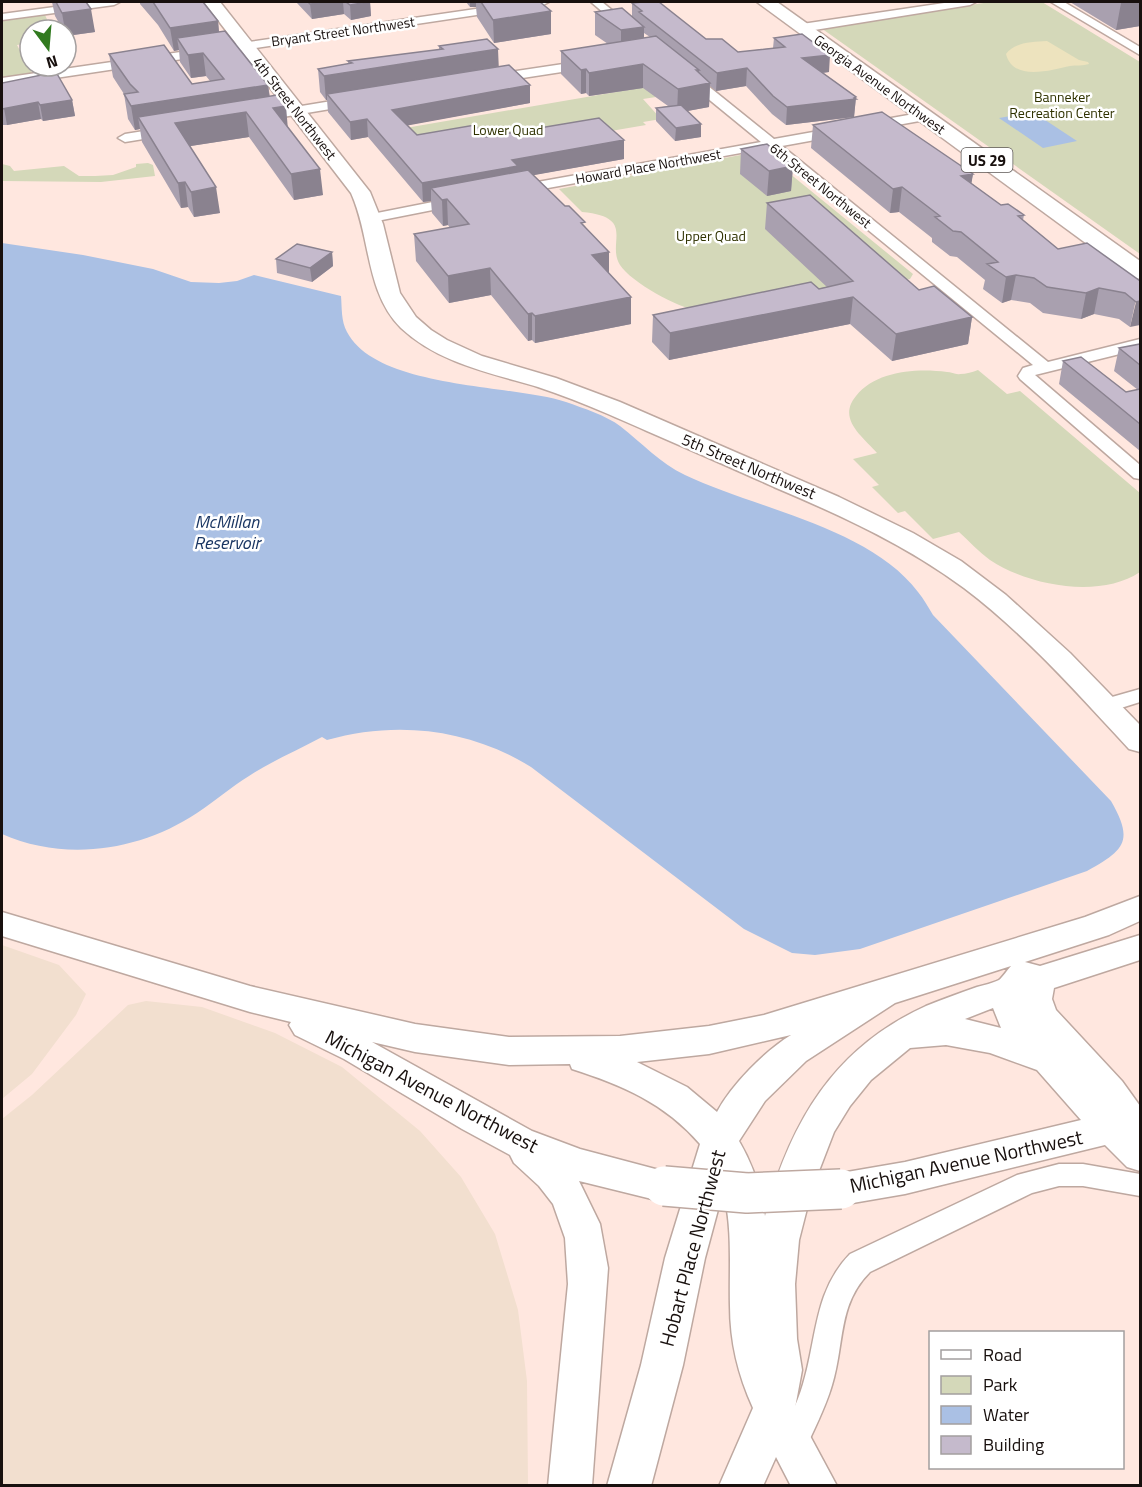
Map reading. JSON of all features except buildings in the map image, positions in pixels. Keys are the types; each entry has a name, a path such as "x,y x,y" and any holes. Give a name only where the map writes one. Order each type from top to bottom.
{"highway":[{"name":"Georgia Avenue Northwest","path":"766,2 1138,267"}],"main road":[{"name":"4th Street Northwest","path":"212,2 357,188 372,218"},
{"name":"5th Street Northwest","path":"372,218 391,299 405,319 433,341 476,362 548,383 604,404 838,505 892,531 958,572 1004,607 1140,741"},
{"name":"Hobart Place Northwest","path":"629,1485 662,1365 688,1247 720,1140 742,1104 778,1063 809,1040 883,994 1097,926 1140,908"},
{"name":"Michigan Avenue Northwest","path":"2,924 250,999 445,1043 509,1050 559,1052 630,1050 720,1038 803,1019 883,994"},
{"path":"1132,1132 1109,1091 1040,1016 1035,999 1023,975 1034,968 1140,932"},
{"path":"741,1485 774,1404 781,1376 774,1305 776,1261 785,1213 809,1144 829,1107 852,1076 891,1040 912,1027 942,1012 1140,947"},
{"path":"1026,984 1010,998 1012,1016 1021,1030 1049,1060 1132,1132"},
{"name":"Michigan Avenue Northwest","path":"250,999 362,1050 500,1133 578,1164 664,1186 747,1193 841,1189 1132,1132"},
{"path":"891,1040 935,1031 966,1032 1000,1041 1049,1060"},
{"path":"559,1052 624,1071 659,1086 689,1107 720,1140 742,1186 748,1230 751,1335 758,1370 792,1444 815,1485"},
{"path":"500,1133 533,1156 557,1179 575,1209 584,1236 587,1289 570,1485"}],"street":[{"path":"2,17 114,2"},
{"name":"Bryant Street Northwest","path":"2,82 543,2"},
{"path":"596,2 636,34"},
{"path":"802,28 920,5 970,2"},
{"path":"1057,2 1140,52"},
{"path":"483,81 604,61"},
{"name":"6th Street Northwest","path":"674,65 1045,367"},
{"path":"248,119 364,100"},
{"name":"Howard Place Northwest","path":"500,193 925,116"},
{"path":"125,138 177,130"},
{"path":"372,218 477,197"},
{"path":"1140,344 1029,371 1026,376 1140,474"},
{"path":"1105,706 1140,695"},
{"path":"792,1444 819,1382 838,1291 847,1275 860,1263 1026,1183 1059,1175 1083,1175 1140,1185"}],"shaded area":[{"path":"2,945 59,965 86,994 76,1015 32,1074 2,1099"},
{"path":"146,1001 202,1007 275,1033 342,1067 420,1131 461,1177 495,1234 518,1310 527,1381 528,1485 2,1485 2,1119 32,1095 128,1005"}],"green space":[{"name":"Banneker Recreation Center","path":"990,2 1042,2 1140,62 1140,254 821,28"},
{"path":"45,15 46,18 24,18"},
{"path":"18,19 18,75 2,78 2,21"},
{"name":"Lower Quad","path":"645,87 656,97 643,99 661,119 643,122 646,125 488,152 388,131"},
{"name":"Upper Quad","path":"762,151 913,274 910,279 774,307 707,310 690,308 656,294 626,272 617,257 615,225 609,219 599,215 582,212 559,189"},
{"path":"2,164 10,166 14,171 64,166 79,176 95,176 113,175 136,167 136,164 153,165 155,176 101,182 2,181"},
{"path":"978,370 1007,394 1020,391 1140,493 1140,572 1124,580 1085,587 1065,586 1024,577 990,560 959,532 933,539 905,511 898,513 872,487 879,485 853,459 877,453 859,434 850,420 851,404 856,396 874,381 897,373 923,371 958,374"}],"sand":[{"path":"1047,41 1089,64 1034,72 1016,68 1010,63 1006,54 1014,47 1030,42"}],"water":[{"path":"1033,112 1077,141 1043,148 999,118"},
{"name":"McMillan Reservoir","path":"2,243 83,255 153,269 191,282 237,281 254,275 341,296 343,319 347,332 363,351 386,364 447,382 542,396 587,410 615,422 659,459 685,475 810,522 871,551 897,570 920,595 933,615 1111,801 1122,826 1124,835 1122,843 1110,857 1087,871 860,949 815,955 792,953 744,929 531,767 483,744 458,736 432,732 380,730 327,740 322,737 276,760 175,826 127,844 76,850 51,848 26,843 2,834"}]}
